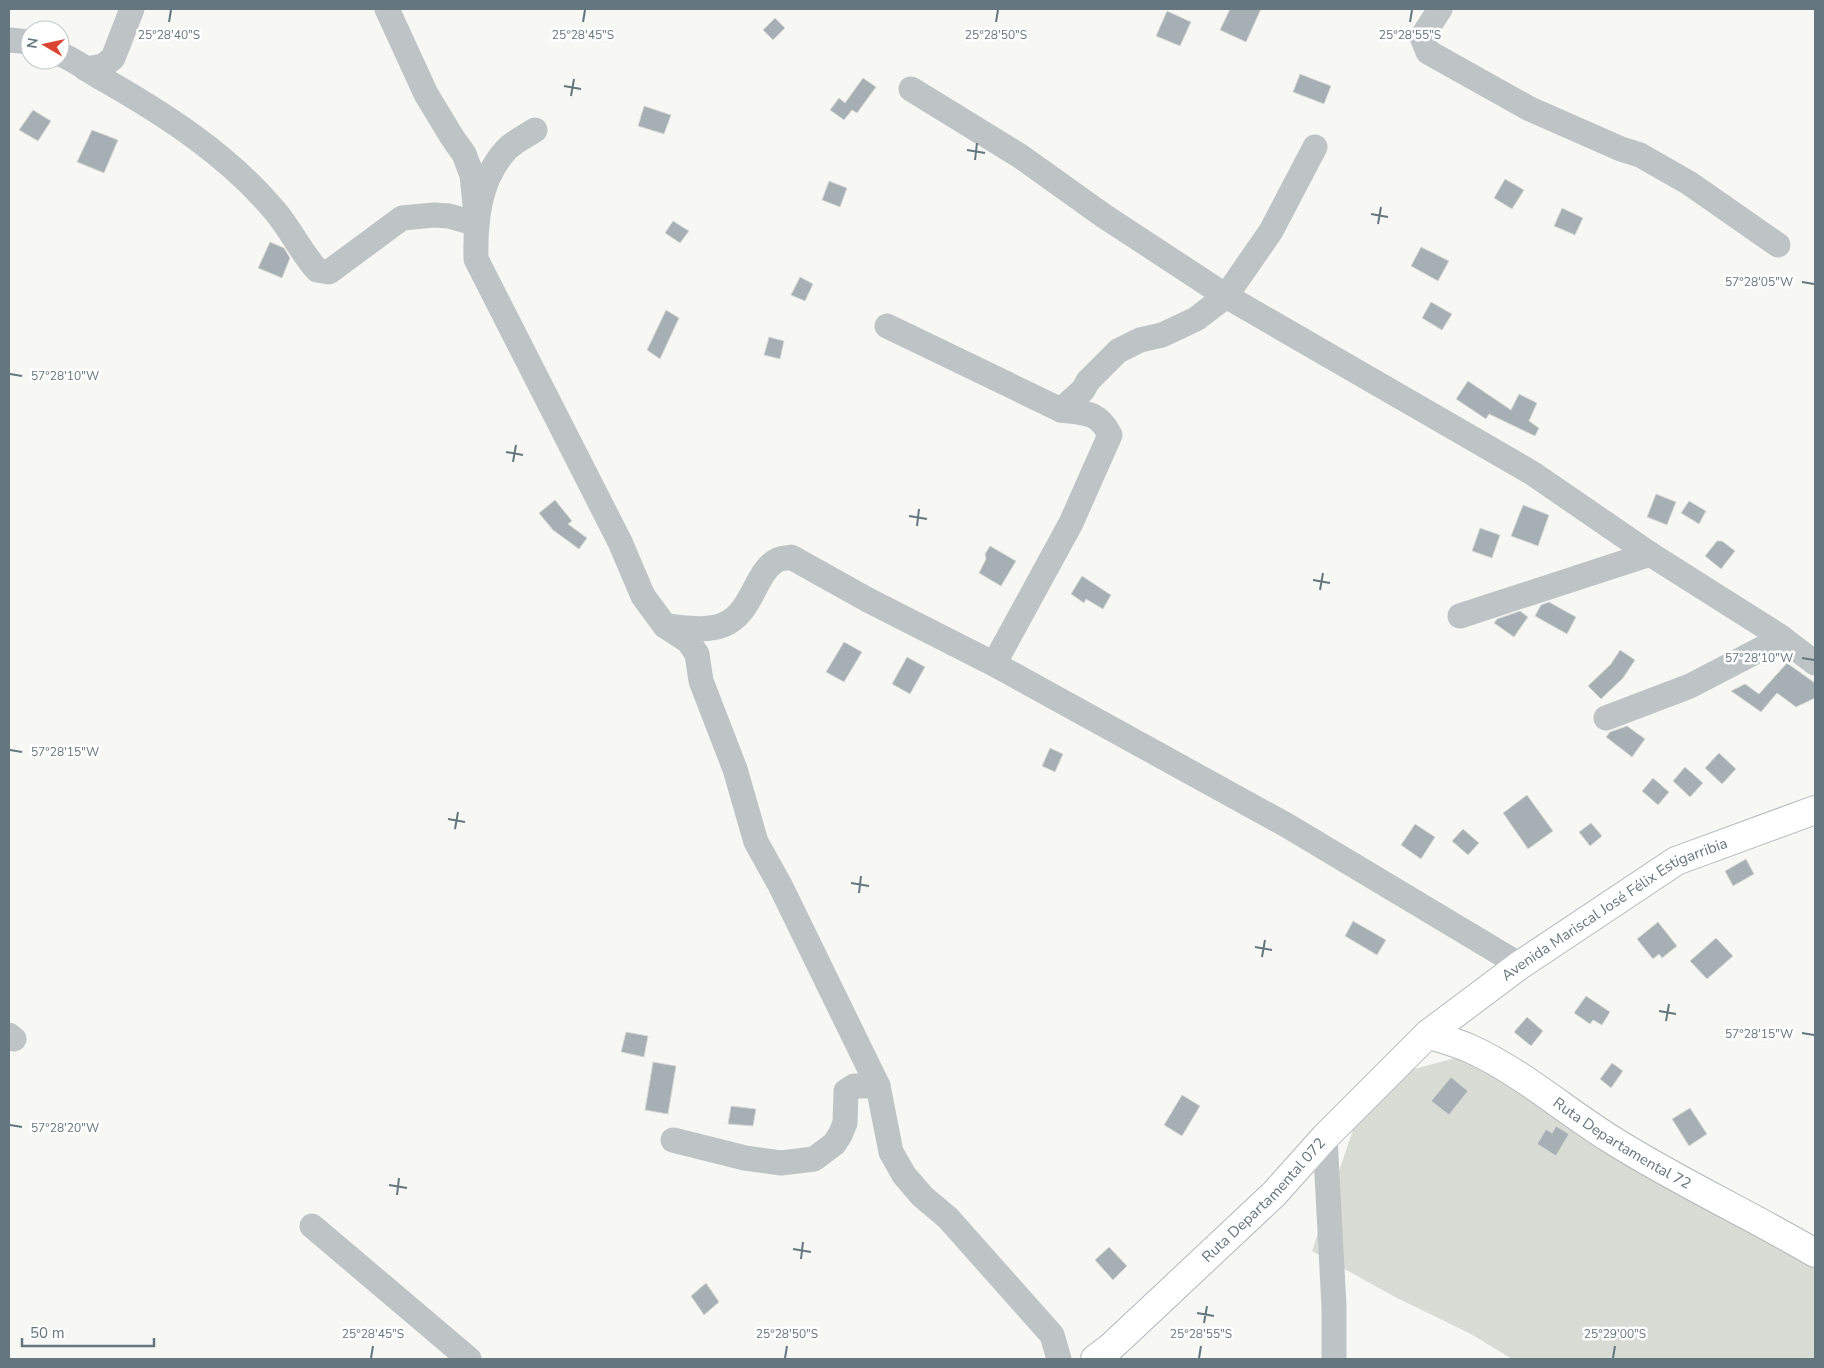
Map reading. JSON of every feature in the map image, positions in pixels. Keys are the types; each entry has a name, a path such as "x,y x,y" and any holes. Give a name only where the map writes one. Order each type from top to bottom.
{"main road":[{"name":"Avenida Mariscal José Félix Estigarribia","path":"1428,1034 1520,965 1676,861 1815,810"},
{"name":"Ruta Departamental 072","path":"1095,1359 1111,1347 1266,1201 1428,1034"},
{"name":"Ruta Departamental 72","path":"1428,1034 1471,1049 1515,1073 1608,1138 1683,1182 1771,1227 1815,1253"}],"street":[{"path":"86,69 103,66 113,58 132,9"},
{"path":"387,9 432,104 464,154 472,175 477,224"},
{"path":"1440,9 1422,37 1428,52 1530,109 1621,149 1640,155 1689,183 1778,246"},
{"path":"70,60 180,127 220,156 276,212 307,259 317,270 329,272 402,218 434,215 448,216 477,224"},
{"path":"911,89 1020,156 1104,216 1226,296 1532,473 1650,554 1782,638 1815,663"},
{"path":"535,130 507,149 492,168 481,196 477,224 476,259 620,542 643,596 665,626 688,641 697,654 701,680 735,769 756,842 780,885 878,1086 891,1152 904,1175 922,1196 948,1218 1052,1335 1059,1359"},
{"path":"1061,410 1083,390 1088,381 1118,351 1140,340 1162,335 1196,319 1226,296 1271,231 1315,147"},
{"path":"887,326 1061,410 1090,414 1104,423 1110,436 1071,523 994,664"},
{"path":"1460,616 1650,554"},
{"path":"665,626 701,628 724,625 744,610 765,570 779,559 791,557 994,664 1288,826 1520,965"},
{"path":"1606,718 1690,686 1782,638"},
{"path":"673,1140 745,1158 781,1163 814,1159 834,1144 840,1135 845,1123 846,1091 854,1086 878,1086"},
{"path":"1326,1137 1334,1307 1334,1359"},
{"path":"312,1226 469,1359"}],"shaded area":[{"path":"1462,1056 1815,1268 1815,1359 1512,1359 1471,1334 1395,1297 1312,1251 1358,1115 1411,1070"}],"building":[{"path":"1230,9 1261,9 1246,42 1220,30"},
{"path":"1167,11 1191,22 1180,46 1156,36"},
{"path":"775,18 785,28 773,40 763,30"},
{"path":"1300,74 1331,86 1324,104 1293,92"},
{"path":"863,78 876,87 857,113 852,110 844,120 830,110 839,98 845,103"},
{"path":"644,106 671,115 664,134 638,126"},
{"path":"33,110 51,121 38,141 19,130"},
{"path":"92,130 118,140 104,173 77,162"},
{"path":"1505,179 1524,190 1512,209 1494,198"},
{"path":"829,181 847,188 840,207 822,200"},
{"path":"1562,208 1583,218 1575,235 1554,226"},
{"path":"673,221 689,231 680,243 665,233"},
{"path":"270,242 284,248 290,258 282,278 258,268"},
{"path":"1421,247 1449,261 1438,281 1411,266"},
{"path":"800,277 813,284 805,301 791,295"},
{"path":"1431,302 1452,314 1442,330 1422,318"},
{"path":"666,310 679,318 660,359 647,350"},
{"path":"769,337 784,341 780,359 764,355"},
{"path":"1468,381 1511,410 1519,394 1537,403 1529,421 1539,428 1535,436 1489,414 1486,419 1456,399"},
{"path":"1656,494 1676,502 1667,525 1647,517"},
{"path":"555,500 572,521 568,524 587,538 579,549 553,530 539,513"},
{"path":"1689,501 1706,511 1699,524 1681,513"},
{"path":"1523,505 1549,515 1538,546 1511,536"},
{"path":"1480,528 1500,535 1492,558 1472,551"},
{"path":"1717,541 1722,541 1735,551 1721,569 1705,556"},
{"path":"990,546 1016,561 1001,586 979,573 986,559 985,554"},
{"path":"1082,576 1111,595 1103,609 1086,599 1084,603 1071,594"},
{"path":"1549,602 1576,617 1567,634 1535,616 1541,605"},
{"path":"1520,611 1528,617 1514,637 1494,623 1497,619"},
{"path":"844,642 862,652 844,682 826,672"},
{"path":"1620,650 1635,660 1623,678 1601,699 1588,686 1611,664"},
{"path":"907,657 925,667 910,694 892,684"},
{"path":"1787,663 1815,683 1815,698 1796,707 1777,693 1761,712 1731,691 1745,684 1759,694"},
{"path":"1627,726 1645,739 1632,757 1606,737 1610,732"},
{"path":"1050,748 1063,754 1055,772 1042,766"},
{"path":"1719,753 1736,769 1722,784 1705,768"},
{"path":"1685,767 1703,783 1690,797 1673,781"},
{"path":"1653,778 1669,792 1658,805 1642,791"},
{"path":"1527,795 1553,831 1528,849 1503,813"},
{"path":"1591,823 1602,836 1590,846 1579,832"},
{"path":"1415,824 1435,837 1421,859 1401,845"},
{"path":"1463,829 1479,843 1468,855 1452,841"},
{"path":"1746,859 1754,874 1733,886 1725,871"},
{"path":"1353,921 1386,940 1377,955 1345,936"},
{"path":"1658,922 1677,946 1662,958 1659,954 1653,959 1637,939"},
{"path":"1716,938 1733,956 1707,979 1690,961"},
{"path":"1586,996 1610,1012 1602,1025 1593,1020 1590,1024 1574,1013"},
{"path":"1527,1017 1543,1031 1531,1046 1514,1032"},
{"path":"626,1032 648,1036 644,1057 621,1052"},
{"path":"653,1062 676,1066 668,1114 645,1110"},
{"path":"1612,1063 1623,1071 1611,1088 1600,1079"},
{"path":"1451,1077 1468,1091 1449,1115 1431,1101"},
{"path":"1182,1095 1200,1106 1182,1136 1164,1125"},
{"path":"731,1106 756,1109 753,1126 728,1124"},
{"path":"1690,1108 1707,1134 1689,1146 1672,1119"},
{"path":"1556,1126 1569,1134 1556,1156 1537,1144 1546,1129 1552,1133"},
{"path":"1109,1247 1127,1266 1113,1280 1095,1260"},
{"path":"706,1283 719,1302 704,1315 691,1296"}]}
